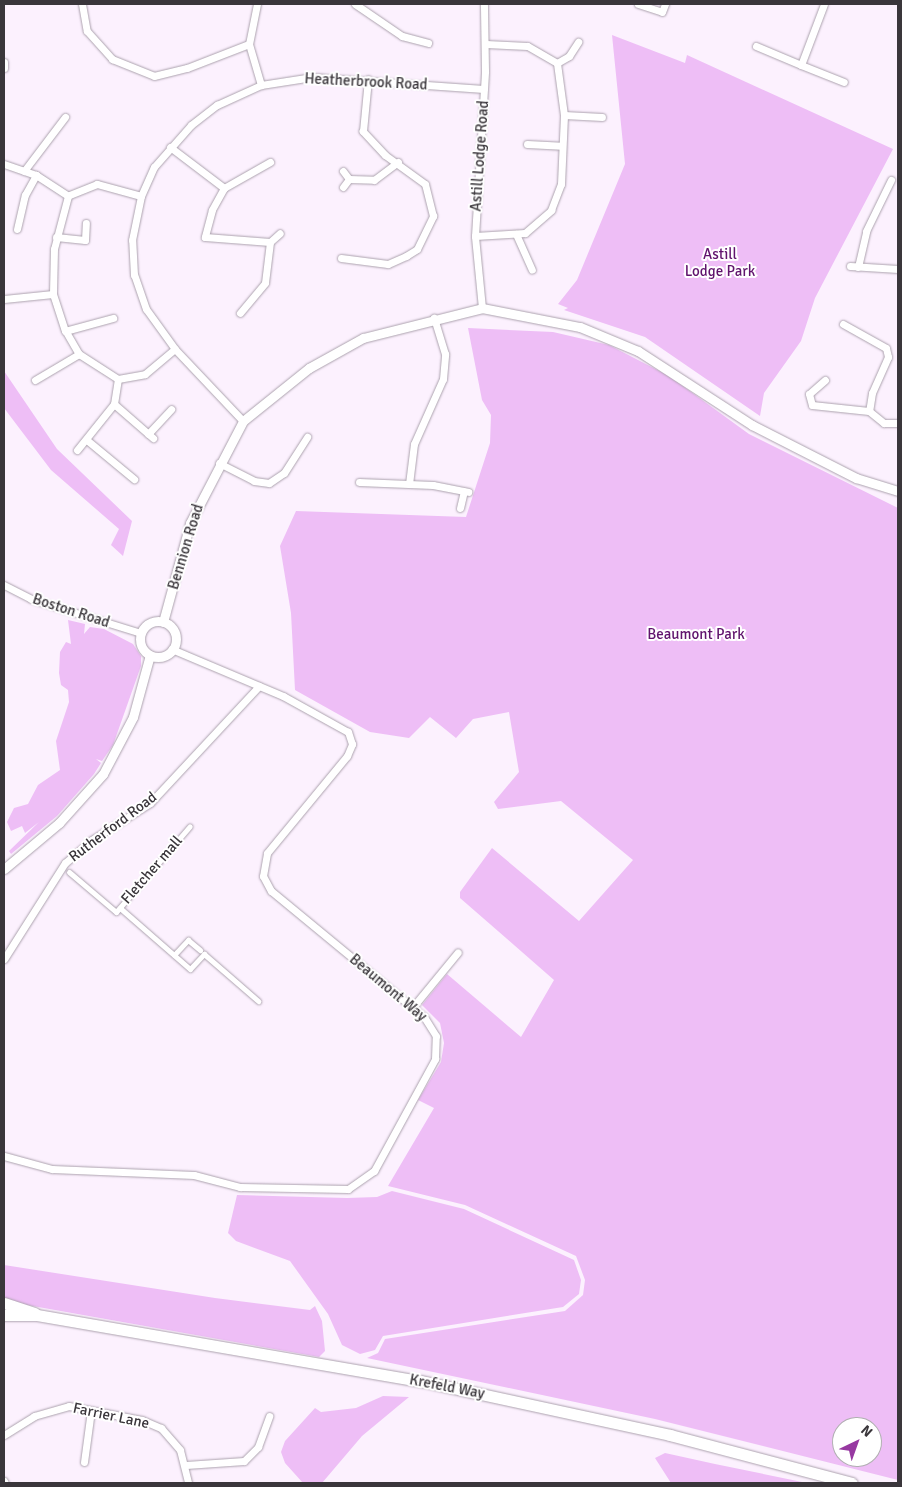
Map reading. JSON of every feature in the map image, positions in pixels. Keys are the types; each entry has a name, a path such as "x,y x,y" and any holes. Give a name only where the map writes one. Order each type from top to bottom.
{"highway":[{"name":"Krefeld Way","path":"4,1303 38,1315 522,1401 852,1483"},
{"name":"Krefeld Way","path":"4,1315 38,1315"}],"street":[{"path":"82,4 87,31 112,59 154,76 187,68 249,44"},
{"path":"257,4 249,44 261,85"},
{"path":"355,4 402,36 428,43"},
{"name":"Astill Lodge Road","path":"482,308 474,236 486,44 484,4"},
{"path":"638,4 662,12 665,4"},
{"path":"801,65 824,4"},
{"path":"557,63 569,56 578,42"},
{"path":"486,44 527,46 557,63"},
{"path":"756,46 844,82"},
{"path":"4,62 4,68"},
{"path":"474,236 525,233 552,210 560,184 564,115 557,63"},
{"name":"Heatherbrook Road","path":"243,421 175,349 146,310 134,275 132,240 141,196 154,167 170,147 217,105 261,85 312,76 484,89"},
{"path":"341,258 388,264 417,249 427,234 432,199 425,184 363,131 368,79"},
{"path":"564,115 602,117"},
{"path":"24,171 65,117"},
{"path":"527,144 561,146"},
{"path":"170,147 224,188"},
{"path":"270,162 224,188 212,210 205,237 270,242"},
{"path":"349,179 374,180 398,162"},
{"path":"4,164 36,175 68,196"},
{"path":"343,171 349,179"},
{"path":"17,229 25,194 36,175"},
{"path":"343,187 349,179"},
{"path":"891,180 866,231 854,267 898,269"},
{"path":"68,196 97,184 141,196"},
{"path":"68,196 56,236 53,294 65,331 79,354 118,379 145,374 175,349"},
{"path":"56,236 85,240 86,223"},
{"path":"240,314 265,283 270,242 280,233"},
{"path":"516,234 532,270"},
{"path":"4,299 53,294"},
{"path":"243,421 309,368 363,338 434,318 482,308 580,327 638,351 752,425 856,478 898,491"},
{"path":"65,331 113,318"},
{"path":"409,484 414,444 438,396 444,368 434,318"},
{"path":"843,324 888,352 869,411"},
{"path":"35,380 79,354"},
{"path":"77,450 88,441 114,404 118,379"},
{"path":"825,380 809,394 812,405 869,411 884,423 898,423"},
{"path":"114,404 150,436 171,410"},
{"name":"Bennion Road","path":"163,622 190,523 219,462 243,421"},
{"path":"219,462 254,482 269,483 284,473 307,437"},
{"path":"88,441 134,479"},
{"path":"359,482 409,484 466,492 460,508"},
{"name":"Boston Road","path":"4,585 31,599 141,633"},
{"path":"153,622 163,622 174,634 172,650 162,656 150,655 142,648 141,633 153,622"},
{"name":"Beaumont Way","path":"4,1156 52,1169 194,1175 240,1187 348,1190 374,1171 435,1059 436,1036 412,1008 275,894 263,876 267,853 347,756 352,744 342,728 259,686 172,650"},
{"path":"4,868 59,823 103,774 133,717 150,655"},
{"name":"Rutherford Road","path":"4,959 65,864 90,841 157,796 259,686"},
{"name":"Fletcher mall","path":"69,872 116,912 190,826"},
{"name":"Fletcher mall","path":"120,908 190,969 204,954 258,1001"},
{"path":"174,955 188,940 200,950"},
{"path":"412,1008 458,952"},
{"name":"Farrier Lane","path":"4,1435 52,1409 69,1406 155,1424 172,1438 186,1465 188,1483"},
{"path":"84,1462 91,1410"},
{"path":"186,1465 244,1461 258,1447 268,1416"}],"green space":[{"name":"Astill Lodge Park","path":"612,35 685,63 687,55 893,149 815,298 801,341 764,393 760,416 645,337 564,310 568,308 558,304 577,280 625,164"},
{"name":"Beaumont Park","path":"468,328 553,332 609,345 669,376 749,434 898,508 898,1480 846,1467 882,1467 882,1417 832,1417 832,1463 655,1419 367,1358 378,1353 385,1339 565,1311 583,1295 585,1280 576,1256 465,1205 388,1186 434,1108 418,1100 441,1062 444,1043 440,1023 422,1005 447,974 521,1037 554,980 460,898 460,892 492,848 579,921 633,860 561,801 498,809 494,802 519,772 509,712 473,719 456,738 430,717 409,738 370,732 295,690 291,613 280,546 296,511 466,517 490,443 491,415 482,400"},
{"path":"4,371 57,449 132,521 123,556 111,545 119,529 51,470 4,408"},
{"path":"68,620 85,624 84,634 90,627 104,629 133,644 141,656 141,666 113,745 102,761 96,759 101,763 94,774 57,816 11,854 9,851 39,822 25,833 22,826 11,831 7,822 14,808 28,804 38,785 60,770 56,741 69,702 68,690 61,685 59,673 60,652 66,642 71,644"},
{"path":"392,1191 464,1209 574,1260 581,1280 579,1294 563,1307 383,1336 375,1350 360,1354 342,1345 328,1314 290,1261 236,1241 228,1233 237,1195 347,1198 377,1197"},
{"path":"4,1265 215,1298 310,1310 315,1306 322,1321 325,1351 319,1357 27,1305 4,1299"},
{"path":"383,1396 409,1397 362,1436 322,1483 303,1483 285,1463 281,1452 285,1441 315,1408 321,1412 356,1408"},
{"path":"665,1453 807,1483 671,1483 655,1458"}]}
